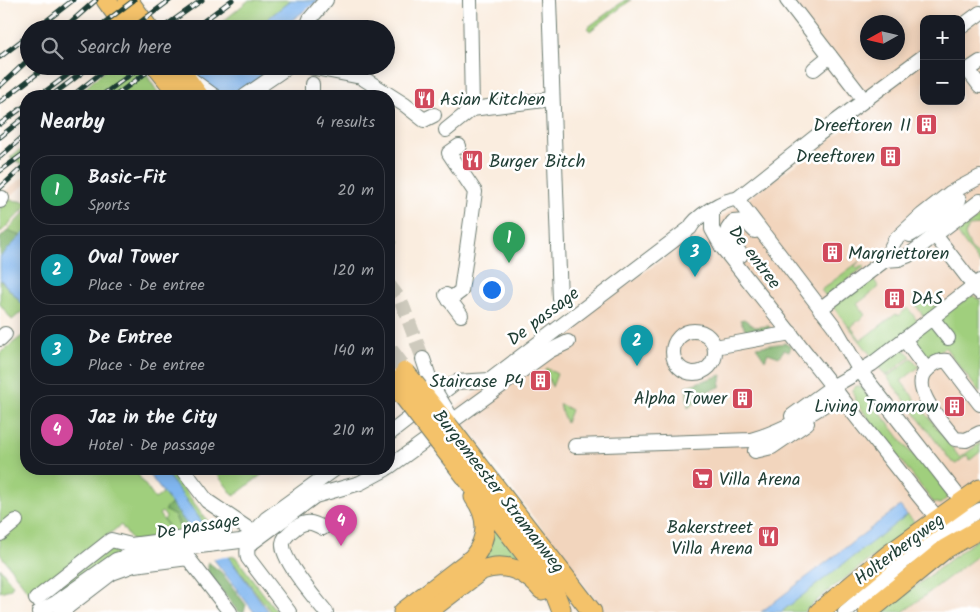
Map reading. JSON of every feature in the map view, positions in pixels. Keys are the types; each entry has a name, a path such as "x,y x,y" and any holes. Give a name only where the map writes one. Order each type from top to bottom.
{"main road":[{"path":"106,0 120,20"},
{"path":"128,0 142,20"},
{"path":"171,75 177,90"},
{"path":"175,75 192,90"},
{"name":"Burgemeester Stramanweg","path":"398,376 469,452 592,612"},
{"name":"Burgemeester Stramanweg","path":"427,612 453,591 478,564 484,542 482,512 465,485 463,472 451,434"},
{"name":"Burgemeester Stramanweg","path":"463,472 554,591 562,610"},
{"name":"Holterbergweg","path":"868,612 949,528 962,501 980,489"},
{"name":"Holterbergweg","path":"819,612 888,555 949,528 969,537 972,524"},
{"name":"Burgemeester Stramanweg","path":"403,612 478,564 502,566 520,571 529,576 548,599 562,610"},
{"path":"414,612 432,598 453,591"}],"street":[{"path":"310,20 326,0"},
{"path":"470,0 472,109"},
{"path":"549,0 560,298"},
{"path":"787,0 864,100"},
{"path":"965,24 980,13"},
{"path":"814,69 830,56"},
{"path":"737,199 920,59"},
{"path":"980,62 968,70 980,86"},
{"path":"168,75 169,90"},
{"path":"178,75 204,90"},
{"path":"254,90 276,75"},
{"path":"351,75 361,77 381,90"},
{"path":"395,99 424,120 434,115"},
{"path":"446,130 472,109 552,99"},
{"path":"459,146 449,153 475,192 461,290 448,298 461,315"},
{"path":"903,246 922,214 950,193 980,177"},
{"name":"De entree","path":"949,528 835,391 722,248 712,229 712,211 727,200 737,199 843,339 860,371 962,501 972,524"},
{"path":"820,309 903,246 980,201"},
{"name":"De passage","path":"395,429 456,382 490,380 690,228 706,212 712,211"},
{"path":"722,248 727,233 734,222 741,220 749,223 836,337 843,339"},
{"path":"690,228 705,227 712,229"},
{"path":"576,446 751,440 779,429 813,407 932,318 978,287 932,228"},
{"path":"727,233 741,255"},
{"path":"932,318 948,338"},
{"path":"715,348 791,333"},
{"path":"904,340 924,367 922,385 925,397 955,439 966,440 980,433"},
{"name":"De passage","path":"395,463 549,351 568,342"},
{"path":"423,359 451,434"},
{"path":"924,367 940,361 950,363 980,404"},
{"path":"755,451 772,447 810,421 813,407"},
{"path":"188,475 207,501 250,530 252,540 246,549 248,558 289,612"},
{"name":"De passage","path":"252,540 266,519 327,475"},
{"name":"De passage","path":"37,606 56,609 116,560 136,554 224,537 252,540 315,496 360,483 375,475"},
{"name":"Holterbergweg","path":"972,524 980,510"},
{"path":"0,534 16,521"},
{"path":"323,528 311,522 302,523 285,538 283,543 285,553 296,573 326,612"},
{"name":"Holterbergweg","path":"845,612 906,558 949,528"},
{"path":"37,606 111,540 131,545 186,544"},
{"path":"56,609 112,573 134,565 188,558 230,612"},
{"path":"832,612 842,592"}],"shaded area":[{"path":"777,0 980,0 980,612 900,612 933,538 818,593 791,612 604,612 453,409 862,117"},
{"path":"20,180 20,188 0,203 0,195"}],"green space":[{"path":"249,0 291,0 266,20 225,20"},
{"path":"625,0 631,0 590,31 587,28"},
{"path":"99,75 147,75 156,90 83,90"},
{"path":"20,149 20,163 10,158"},
{"path":"4,199 20,201 20,213 0,233 0,206"},
{"path":"980,216 980,225 969,226 965,235 971,249 980,256 980,264 957,233"},
{"path":"20,217 20,235 7,231"},
{"path":"7,231 20,235 20,238 0,257 0,238"},
{"path":"395,236 400,242 395,246"},
{"path":"860,261 855,266 857,269 863,265 864,267 826,296 821,290"},
{"path":"871,276 879,287 857,304 865,315 851,327 861,340 896,314 898,316 908,308 918,322 873,358 832,305"},
{"path":"0,280 20,302 20,313 12,320 0,304"},
{"path":"929,295 931,298 928,301 932,299 934,302 931,306 936,305 939,308 924,317 915,304"},
{"path":"972,295 980,300 980,393 945,347 926,361 918,350 921,347 912,338"},
{"path":"744,319 755,327 769,326 770,330 750,337 740,320"},
{"path":"20,338 20,475 138,475 155,499 164,493 172,504 164,510 175,516 181,531 190,527 195,534 176,536 164,520 166,517 162,512 159,514 175,536 132,541 121,525 30,594 0,554 0,353"},
{"path":"785,343 791,347 789,352 784,350 779,357 768,353 765,360 756,347"},
{"path":"901,347 911,356 886,376 877,365"},
{"path":"912,358 919,367 901,381 960,458 980,443 980,452 970,460 967,455 956,464 951,461 887,377"},
{"path":"545,369 557,374 552,387"},
{"path":"722,375 720,387 696,395 695,403 688,408 686,386"},
{"path":"856,386 860,386 910,452 936,473 951,495 940,504 933,502 855,401 853,390"},
{"path":"559,405 571,410 566,423"},
{"path":"167,475 173,475 215,531 209,531"},
{"path":"218,475 261,475 234,496"},
{"path":"172,504 190,527 181,531 175,516 164,510"},
{"path":"908,515 914,522 907,531 823,595 804,612 781,612 877,538 887,528"},
{"path":"488,520 530,567 487,561 481,553"},
{"path":"980,537 980,554 903,612 882,612"},
{"path":"108,547 114,548 119,554 51,598 46,594"},
{"path":"235,556 277,612 271,612 229,557"},
{"path":"208,562 221,572 246,605 244,612 238,612 208,573"},
{"path":"0,568 13,585 10,589 0,592"}],"water":[{"path":"291,0 319,0 292,20 266,20"},
{"path":"198,75 265,75 246,90 181,90"},
{"path":"20,237 20,301 0,279 0,257"},
{"path":"150,475 167,475 269,612 254,612"},
{"path":"900,506 907,515 781,612 761,612"}],"pier":[{"path":"213,530 232,556 211,559 191,533"}],"tunnel":[{"path":"395,293 401,301 423,359"},
{"path":"395,359 405,372"}],"railway":[{"path":"47,20 73,0"},
{"path":"73,20 96,0"},
{"path":"108,20 134,0"},
{"path":"143,20 170,0"},
{"path":"174,20 202,0"},
{"path":"205,20 232,0"},
{"path":"0,57 20,42"},
{"path":"0,86 20,67"},
{"path":"0,102 35,75"},
{"path":"47,90 68,75"},
{"path":"59,90 79,75"},
{"path":"80,90 99,75"},
{"path":"109,90 130,75"},
{"path":"123,90 143,75"},
{"path":"0,124 20,109"},
{"path":"0,137 20,121"},
{"path":"0,157 20,139"},
{"path":"0,171 20,156"},
{"path":"0,188 20,170"}],"place":[{"name":"Asian Kitchen","path":"424,99"},
{"name":"Dreeftoren II","path":"927,125"},
{"name":"Dreeftoren","path":"891,156"},
{"name":"Burger Bitch","path":"473,161"},
{"name":"Margriettoren","path":"832,253"},
{"name":"Basic-Fit","path":"509,263"},
{"name":"De Entree","path":"695,277"},
{"name":"DAS","path":"895,298"},
{"name":"Oval Tower","path":"637,366"},
{"name":"Staircase P4","path":"540,381"},
{"name":"Alpha Tower","path":"743,398"},
{"name":"Living Tomorrow","path":"954,406"},
{"name":"Villa Arena","path":"703,479"},
{"name":"Bakerstreet Villa Arena","path":"769,537"},
{"name":"Jaz in the City","path":"341,546"}]}
